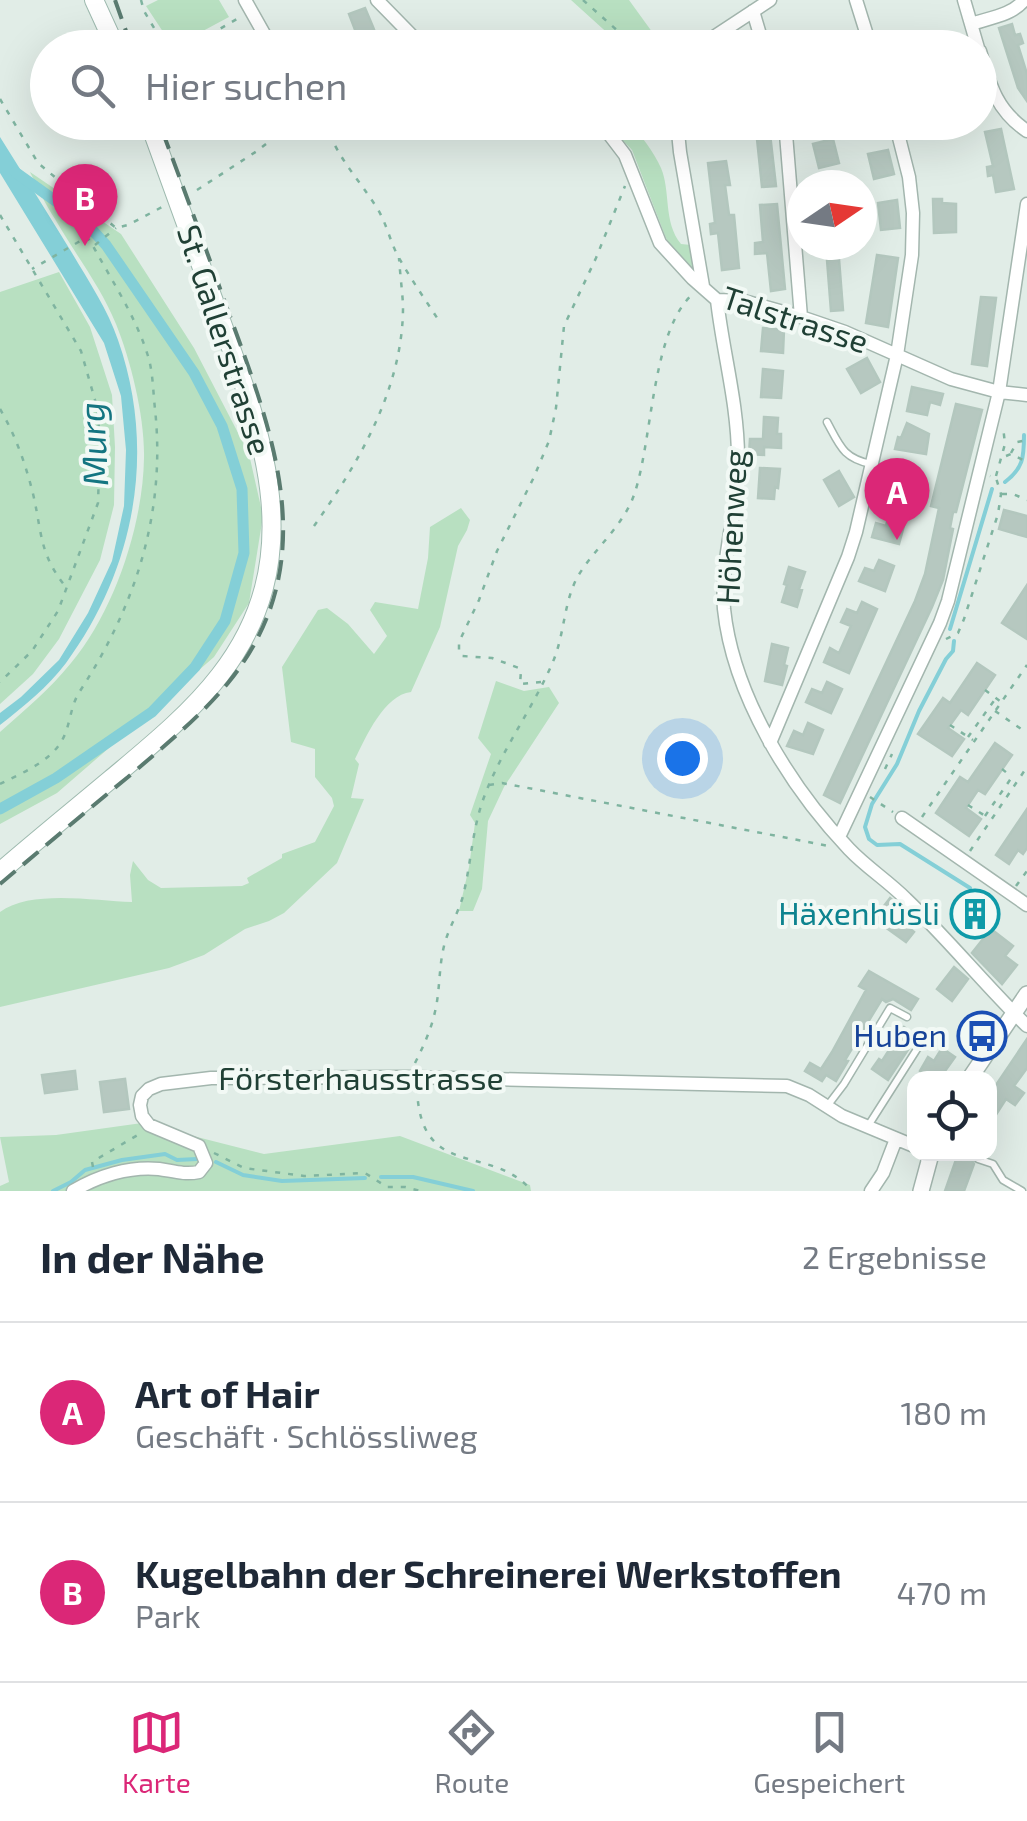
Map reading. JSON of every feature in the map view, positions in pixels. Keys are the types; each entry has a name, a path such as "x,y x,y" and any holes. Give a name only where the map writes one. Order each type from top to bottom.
{"main road":[{"path":"94,0 108,30"},
{"name":"St. Gallerstrasse","path":"0,872 139,756 206,692 245,637 266,584 272,516 265,458 239,370 155,140"}],"street":[{"path":"377,0 406,30"},
{"path":"726,30 770,0"},
{"path":"856,0 865,30"},
{"path":"964,0 973,30"},
{"path":"971,24 1011,11 1024,0"},
{"path":"248,5 262,30"},
{"path":"753,12 758,30"},
{"path":"997,100 1012,121 1027,130"},
{"name":"Talstrasse","path":"615,140 632,170 660,243 717,300 744,301 801,317 952,379 1027,395"},
{"path":"680,140 703,286"},
{"path":"786,140 801,317"},
{"path":"770,743 848,557 897,354 912,255 913,213 900,140"},
{"path":"839,837 948,600 999,392 1027,204"},
{"name":"Höhenweg","path":"717,300 734,401 738,458 724,609 746,693 770,743 839,837 909,901 1027,1026"},
{"path":"902,818 1027,905"},
{"path":"975,1071 1027,994"},
{"name":"Försterhausstrasse","path":"149,1126 140,1105 146,1092 161,1084 211,1078 412,1077 786,1086 907,1143"},
{"path":"73,1191 96,1178 131,1170 187,1174 199,1172 206,1163 199,1146 149,1126"},
{"path":"871,1191 883,1173 896,1138"},
{"path":"920,1191 929,1161"}],"lane":[{"path":"827,422 845,454 872,464"},
{"path":"827,1106 890,1008 906,1017"},
{"path":"868,1127 926,1035"},
{"path":"984,1161 993,1164 1003,1180 1022,1191"}],"path":[{"path":"141,0 155,30"},
{"path":"583,0 617,30"},
{"path":"213,30 248,5"},
{"path":"0,100 38,163 116,228"},
{"path":"197,190 270,140"},
{"path":"331,140 384,221 399,258 441,324"},
{"path":"542,682 520,684 519,668 492,658 462,656 459,642 549,441 564,326 632,170"},
{"path":"96,244 116,228 177,200"},
{"path":"0,215 35,267 81,350 97,407 100,438 98,503 58,610 32,651 0,682"},
{"path":"0,784 47,758 59,746 73,702 120,621 151,529 158,462 150,362 96,244 84,239 35,267"},
{"path":"314,526 358,459 384,402 400,336 403,306 399,258"},
{"path":"532,1191 520,1177 437,1147 421,1122 412,1077 436,1008 443,948 464,893 476,822 508,744 560,642 571,592 633,498 642,468 661,356 679,311 688,297 703,286"},
{"path":"0,409 29,480 48,562 66,587"},
{"path":"1004,416 1003,456 996,478 1001,494 1027,500"},
{"path":"1011,454 1017,442 1025,440"},
{"path":"1003,456 1011,454 1024,461"},
{"path":"979,473 996,478"},
{"path":"916,826 1027,665"},
{"path":"985,690 1002,702"},
{"path":"968,737 996,698"},
{"path":"995,711 1027,733"},
{"path":"950,725 975,741"},
{"path":"963,860 1027,767"},
{"path":"1002,769 1018,781"},
{"path":"985,816 1012,777"},
{"path":"490,785 502,784 850,850"},
{"path":"871,798 902,818"},
{"path":"968,804 991,820"},
{"path":"1011,894 1027,871"},
{"path":"93,1164 149,1126"},
{"path":"199,1146 244,1168 304,1176 364,1173 386,1186 420,1191"}],"green space":[{"path":"158,0 219,0 229,17 205,30 162,30 146,6"},
{"path":"571,0 629,0 651,30 604,30"},
{"path":"623,140 644,140 661,168 675,235 681,244 691,245 698,276 666,238 632,150"},
{"path":"30,172 121,234 194,348 249,454 263,516 249,603 214,657 57,793 0,824 0,732 63,673 100,619 132,539 144,458 136,390 116,324"},
{"path":"59,272 90,327 112,395 114,505 100,560 59,639 33,674 0,704 0,292"},
{"path":"461,508 470,520 458,546 440,627 411,692 384,709 355,759 359,764 351,798 364,799 337,863 284,913 245,929 204,955 169,968 0,1007 0,912 13,905 46,898 132,902 133,861 148,880 161,888 242,886 249,883 247,878 282,858 282,854 315,842 334,806 315,777 315,749 291,742 282,667 318,610 327,608 348,624 374,654 387,636 370,610 375,602 418,609 430,527"},
{"path":"496,681 524,691 549,687 559,703 504,787 488,821 482,889 473,911 459,911 475,823 470,815 491,754 478,738"},
{"path":"142,1123 264,1154 400,1136 530,1185 531,1191 0,1191 0,1186 9,1182 0,1137 56,1135"}],"water":[{"path":"0,137 91,284 114,329 130,382 137,466 123,549 90,627 51,680 0,725 0,713 59,660 88,613 112,561 124,506 126,450 121,396 104,343 0,173"}],"building":[{"path":"365,8 374,30 355,30 349,14"},
{"path":"1012,24 1023,43 1018,45 1027,74 1027,101 1018,88 999,28"},
{"path":"1001,129 1014,189 996,192 993,175 988,176 987,167 993,166 987,140 997,140 997,130"},
{"path":"757,140 771,140 776,186 762,187"},
{"path":"833,140 839,163 819,168 813,144"},
{"path":"888,150 894,174 877,178 868,154"},
{"path":"726,161 730,185 725,185 729,215 734,215 739,268 722,270 718,233 711,234 710,224 715,223 708,163"},
{"path":"933,199 956,204 956,232 934,233"},
{"path":"897,200 900,228 881,230 878,203"},
{"path":"777,204 785,289 771,291 767,253 755,254 755,243 763,242 760,205"},
{"path":"877,255 898,258 888,327 866,323"},
{"path":"827,260 839,260 843,310 831,311"},
{"path":"981,297 996,298 987,366 972,364"},
{"path":"763,328 784,330 783,353 761,351"},
{"path":"867,358 880,382 861,393 847,369"},
{"path":"763,369 783,371 781,398 761,397"},
{"path":"912,387 943,394 940,405 930,402 927,415 907,411"},
{"path":"956,404 982,410 953,512 943,580 840,803 824,795 925,574 939,508 931,506"},
{"path":"764,417 778,418 781,448 764,447 764,455 749,454 750,439 763,439"},
{"path":"907,423 929,434 926,454 895,449"},
{"path":"897,465 917,471 910,498 901,496 900,500 884,495"},
{"path":"760,468 780,469 774,499 758,498"},
{"path":"839,471 854,497 839,506 824,480"},
{"path":"1004,510 1027,516 1027,537 999,529"},
{"path":"889,514 906,518 899,544 872,537 876,523 886,526"},
{"path":"879,560 894,566 885,591 859,581 865,568 874,571"},
{"path":"789,567 805,572 797,607 782,602"},
{"path":"1027,585 1027,639 1002,623"},
{"path":"862,602 877,609 849,673 824,662 830,648 839,653 851,626 841,622 847,609 857,613"},
{"path":"772,644 788,648 782,685 765,681"},
{"path":"977,663 995,675 968,715 961,710 948,728 964,739 952,756 918,734 943,698 950,703"},
{"path":"827,682 842,689 831,713 806,702 812,689 822,693"},
{"path":"808,723 823,730 813,754 787,746 794,731 803,735"},
{"path":"995,743 1012,755 985,794 978,790 966,808 981,819 969,836 936,813 960,777 968,782"},
{"path":"1027,809 1027,848 1023,854 1018,850 1009,864 996,855"},
{"path":"890,898 913,920 908,927 914,932 906,942 874,919"},
{"path":"991,929 1013,946 1005,956 1017,965 1002,984 972,953"},
{"path":"954,967 968,979 952,1001 937,989"},
{"path":"869,971 918,999 911,1010 893,999 882,999 836,1081 826,1075 822,1081 805,1071 810,1063 821,1069 832,1052 866,990 859,986"},
{"path":"904,1027 917,1036 888,1080 872,1069 879,1059 882,1061"},
{"path":"1027,1039 1027,1068 1014,1086 1024,1093 1015,1105 1006,1099 997,1113 997,1084"},
{"path":"942,1048 955,1057 945,1071 920,1071 928,1057 934,1061"},
{"path":"75,1071 77,1089 45,1093 42,1075"},
{"path":"125,1079 129,1109 104,1112 100,1082"},
{"path":"956,1161 972,1161 964,1191 945,1191"}],"waterway":[{"path":"0,809 56,778 152,712 195,667 225,621 244,553 242,489 222,426 194,373 106,245 85,222 15,172"},
{"path":"1005,482 1021,462 1024,435"},
{"path":"950,629 992,489"},
{"path":"954,641 953,651 919,711 897,764 872,804 865,827 869,839 877,845 900,844 970,888"},
{"path":"53,1191 85,1170 122,1160 165,1154 177,1160 197,1159"},
{"path":"216,1162 243,1175 282,1181 365,1178"},
{"path":"381,1177 413,1177 473,1191"}],"railway":[{"path":"115,0 126,30"},
{"path":"0,884 217,696 258,638 275,592 283,545 282,498 274,451 245,356 166,140"}],"place":[{"name":"Kugelbahn der Schreinerei Werkstoffen","path":"85,246"},
{"name":"Art of Hair","path":"897,540"},
{"name":"Häxenhüsli","path":"975,914"},
{"name":"Huben","path":"982,1036"}],"water label":[{"name":"Murg","path":"94,444"}]}
